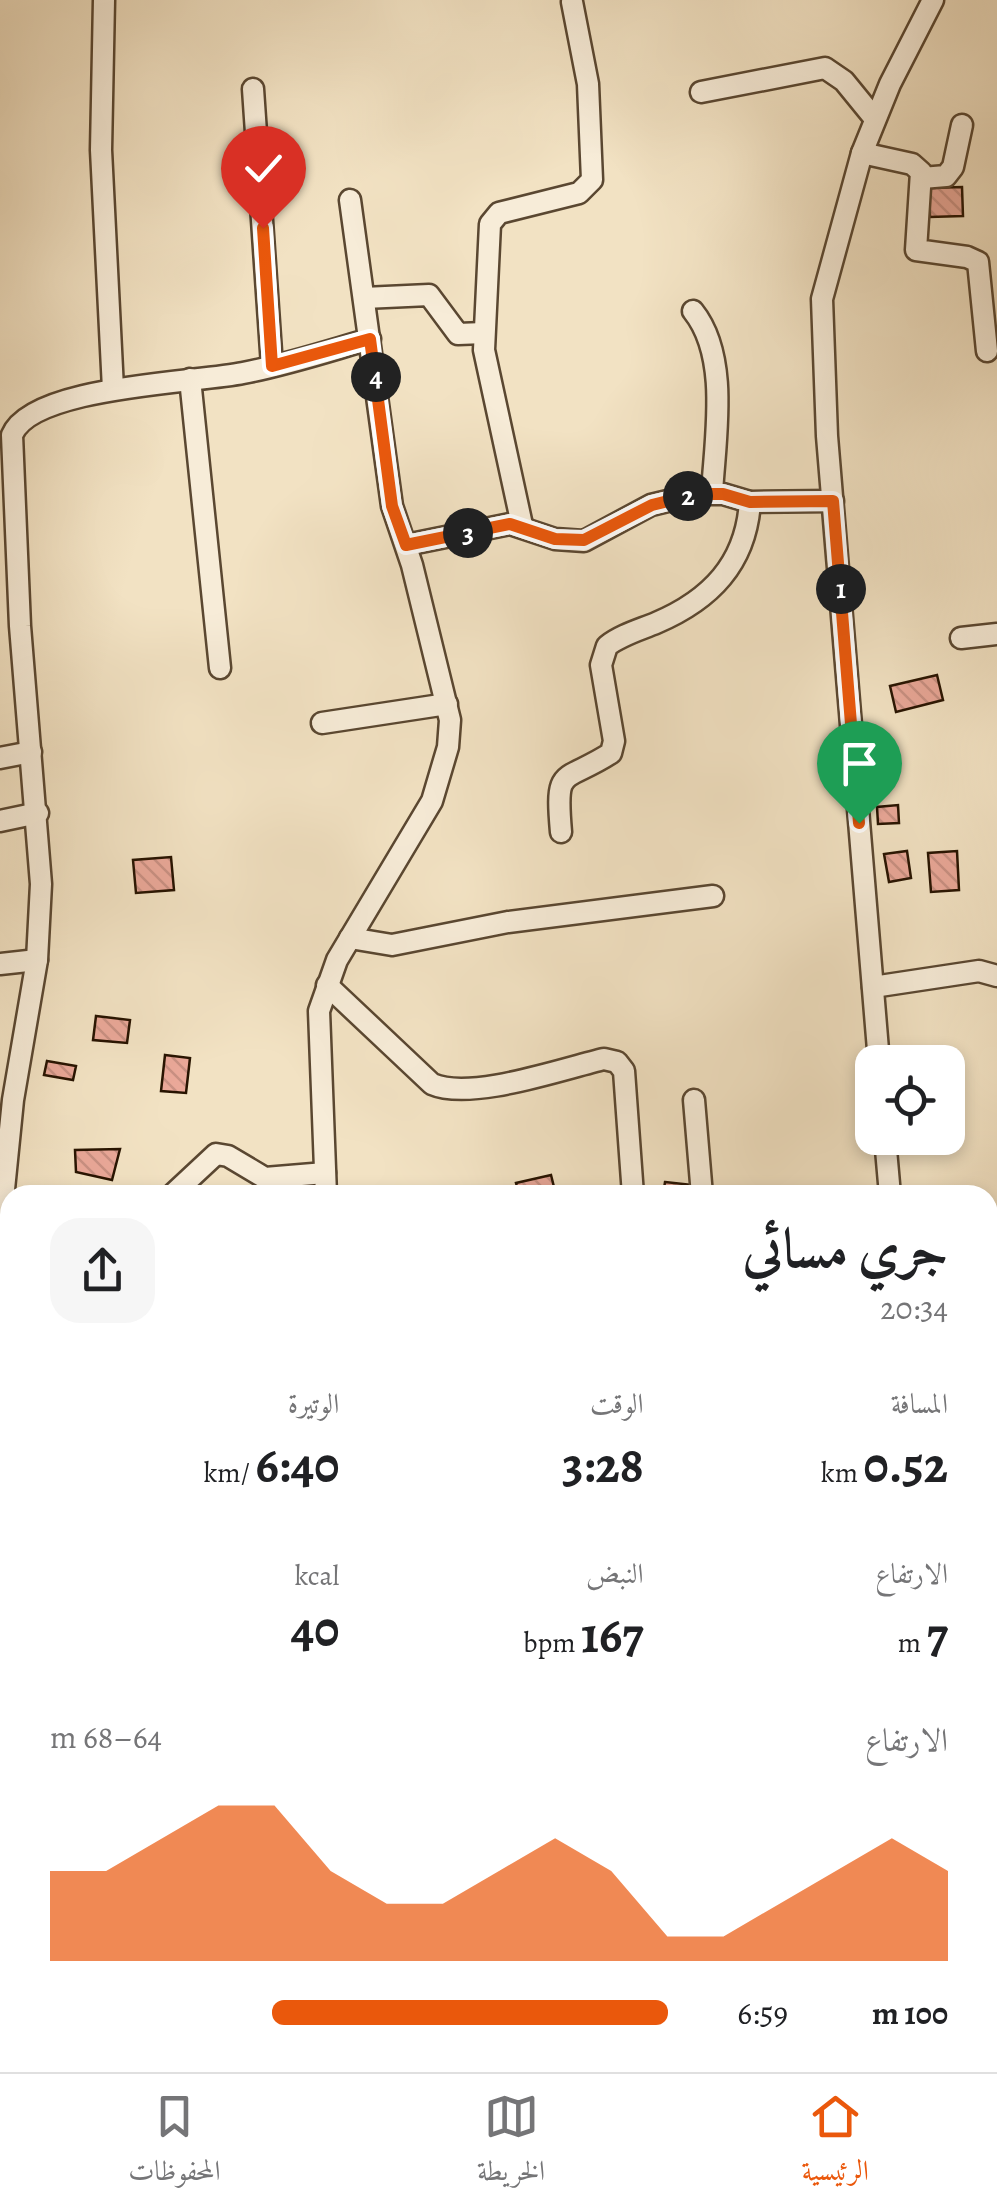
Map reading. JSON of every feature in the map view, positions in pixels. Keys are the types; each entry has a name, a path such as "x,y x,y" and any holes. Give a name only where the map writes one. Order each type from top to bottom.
{"street":[{"path":"104,0 101,150 113,389"},
{"path":"878,1045 833,501 822,299 862,154 933,0"},
{"path":"522,525 484,350 493,218 509,209 580,192 592,180 588,84 572,2"},
{"path":"701,92 825,68 844,82 875,120"},
{"path":"253,89 272,366"},
{"path":"922,178 946,176 953,167 962,125"},
{"path":"862,154 912,164 922,178 914,246 924,255 967,257 978,262 987,351"},
{"path":"326,1185 319,1010 350,938 432,801 448,747 447,704 406,545 392,506 350,200"},
{"path":"364,298 424,293 434,300 458,334 484,334"},
{"path":"692,311 704,324 712,350 712,493"},
{"path":"4,1185 13,1100 37,960 41,884 38,812 8,545 12,435 16,424 35,412 113,389 272,366 370,339"},
{"path":"190,379 220,668"},
{"path":"406,545 503,525 522,525 555,539 584,540 652,505 712,493 750,502 833,501"},
{"path":"562,832 558,794 562,782 571,771 611,754 614,742 601,664 606,646 685,609 723,580 743,542 750,502"},
{"path":"961,638 997,634"},
{"path":"322,724 447,704"},
{"path":"0,758 31,752"},
{"path":"0,821 38,812"},
{"path":"350,938 392,945 508,922 712,896"},
{"path":"0,964 37,960"},
{"path":"873,987 979,970 997,976"},
{"path":"328,985 432,1084 446,1090 476,1088 604,1059 616,1062 624,1071 632,1185"},
{"path":"694,1100 701,1185"},
{"path":"183,1185 216,1154 228,1156 265,1178 325,1173"},
{"path":"886,1155 889,1185"}],"building":[{"path":"962,187 963,216 930,217 929,188"},
{"path":"937,675 943,700 896,712 890,686"},
{"path":"898,805 899,823 878,824 877,807"},
{"path":"907,851 911,878 889,882 884,854"},
{"path":"957,851 959,890 931,892 928,853"},
{"path":"171,857 174,890 136,893 133,860"},
{"path":"96,1016 130,1020 127,1043 93,1040"},
{"path":"165,1055 190,1058 186,1093 161,1091"},
{"path":"47,1061 76,1066 73,1080 44,1075"},
{"path":"120,1149 112,1180 76,1172 75,1150"},
{"path":"551,1175 554,1185 516,1185"}],"route":[{"path":"263,228 272,366 370,339 392,506 406,545 510,524 555,539 584,540 652,505 696,494 723,494 750,502 833,501 859,823"}]}
